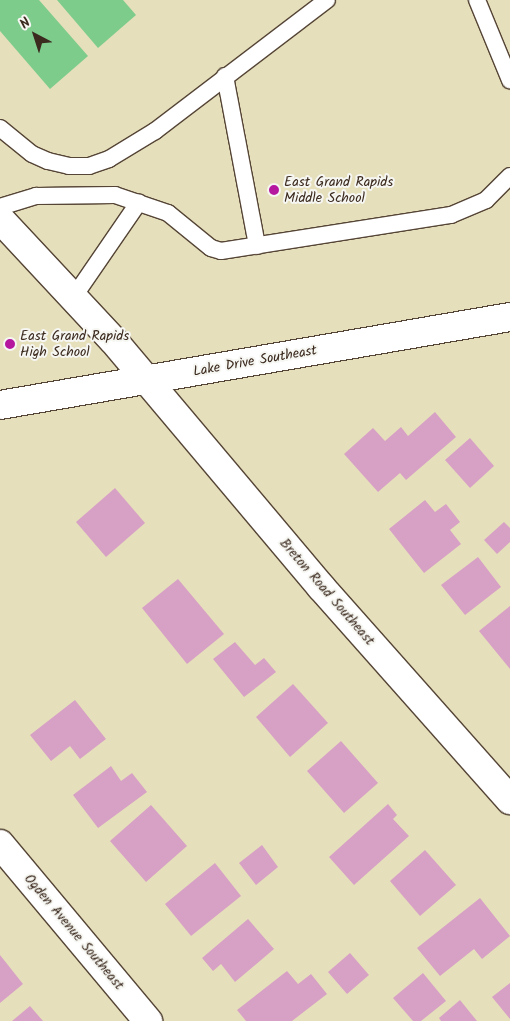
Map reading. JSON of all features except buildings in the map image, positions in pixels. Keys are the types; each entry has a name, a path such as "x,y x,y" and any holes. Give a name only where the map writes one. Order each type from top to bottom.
{"main road":[{"name":"Breton Road Southeast","path":"0,219 148,379 321,587 510,800"},
{"name":"Lake Drive Southeast","path":"0,405 510,317"},
{"name":"Ogden Avenue Southeast","path":"0,844 148,1021"}],"lane":[{"path":"0,128 32,154 48,161 69,166 89,166 129,149 327,0"},
{"path":"477,0 510,80"},
{"path":"225,76 257,246"},
{"path":"0,207 36,196 115,195 139,202 168,214 211,248 221,251 451,215 486,200 510,176"},
{"path":"73,298 139,202"}],"green space":[{"path":"0,0 39,0 88,56 50,89 0,31"},
{"path":"57,0 123,0 136,15 98,48"}],"place":[{"name":"East Grand Rapids Middle School","path":"274,190"},
{"name":"East Grand Rapids High School","path":"10,344"}]}
